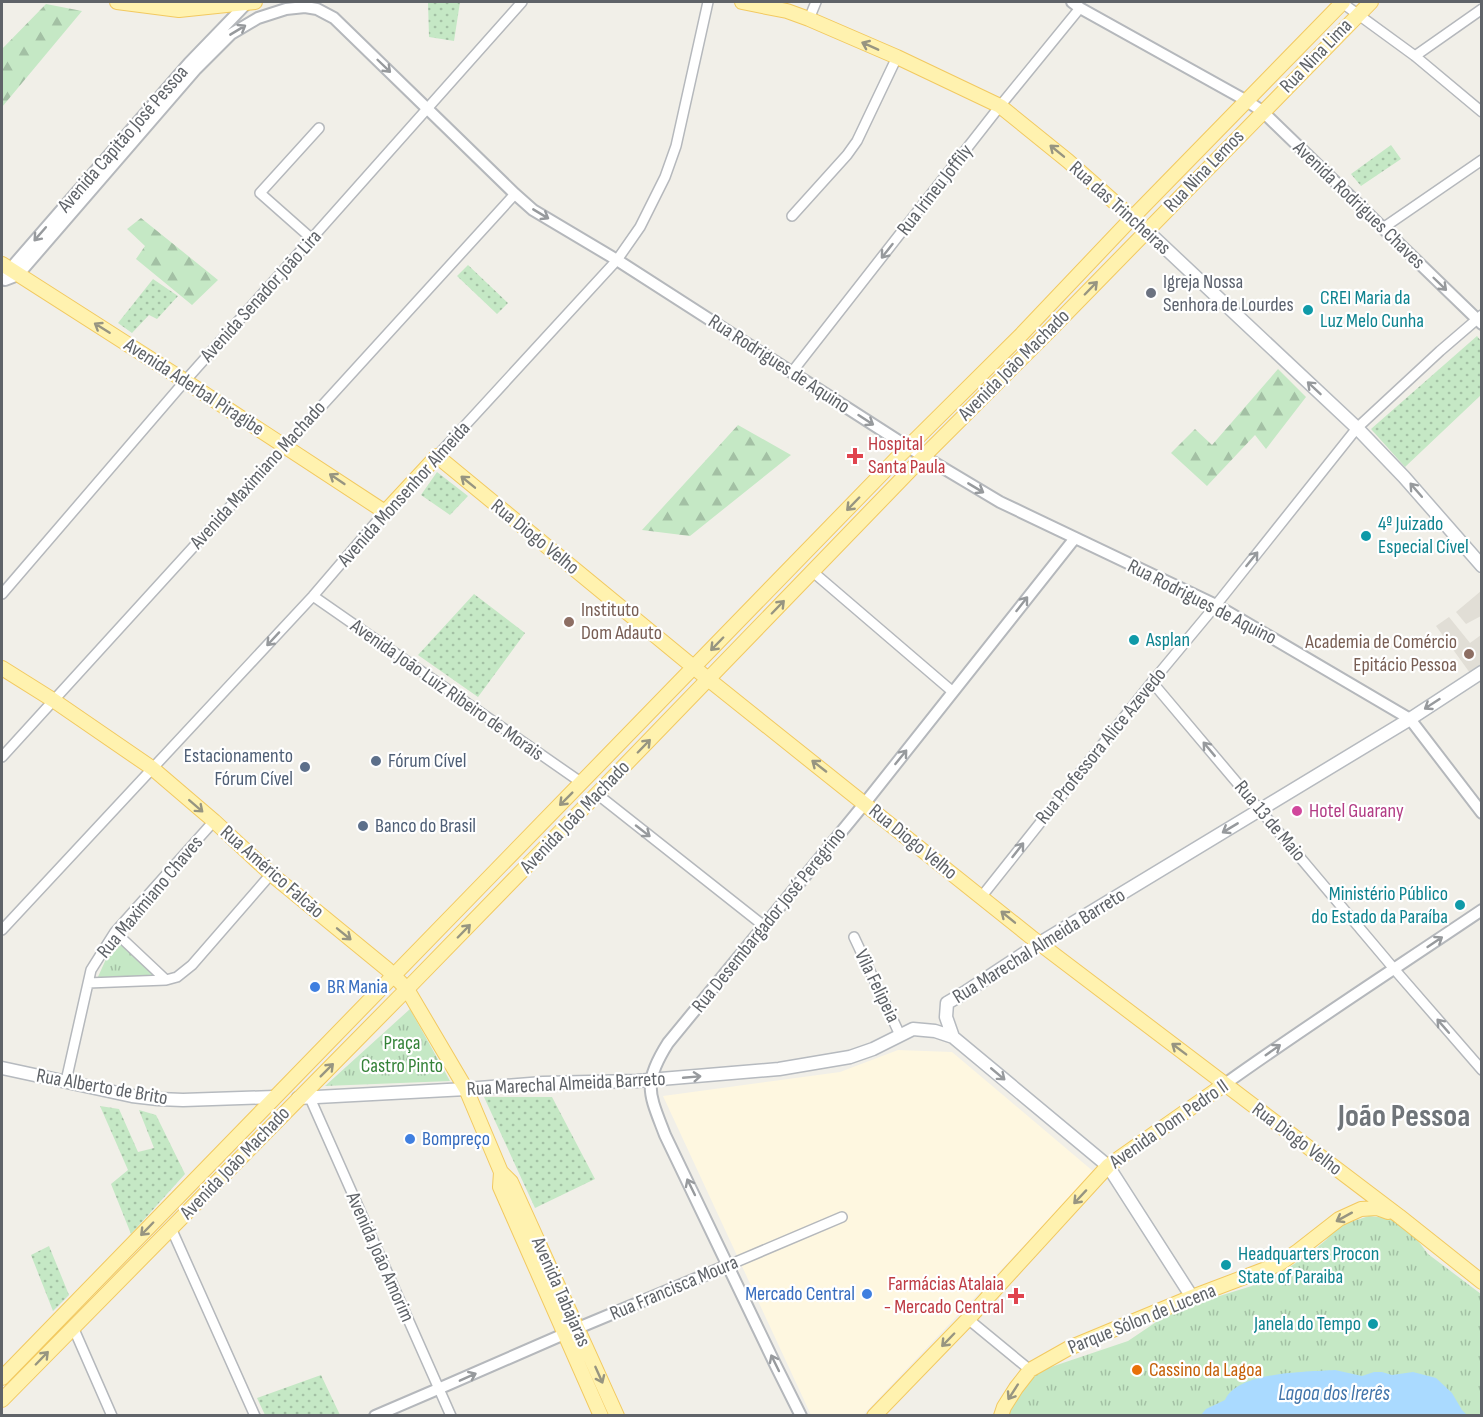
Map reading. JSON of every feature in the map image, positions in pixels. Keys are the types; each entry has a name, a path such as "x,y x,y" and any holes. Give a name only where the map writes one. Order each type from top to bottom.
{"main road":[{"path":"117,2 179,10 251,2"},
{"name":"Rua das Trincheiras","path":"742,2 788,11 809,19 897,57 1000,106 1068,160 1146,230 1356,428 1404,477 1482,566"},
{"name":"Rua Nina Lima","path":"1247,101 1342,2"},
{"name":"Rua Nina Lima","path":"1262,111 1371,2"},
{"name":"Rua Nina Lemos","path":"1132,218 1247,101"},
{"name":"Rua Nina Lemos","path":"1146,230 1262,111"},
{"name":"Avenida João Machado","path":"2,1378 908,447 1020,336 1132,218"},
{"name":"Avenida João Machado","path":"2,1400 171,1228 304,1098 924,456 1146,230"},
{"name":"Avenida Aderbal Piragibe","path":"7,275 185,381 385,512"},
{"name":"Avenida Monsenhor Almeida","path":"385,512 436,456"},
{"name":"Rua Diogo Velho","path":"436,456 694,668 1040,944 1399,1216 1482,1282"},
{"name":"Rua Américo Falcão","path":"2,668 152,768 272,874 393,975"},
{"name":"Rua Marechal Almeida Barreto","path":"953,1037 946,1017 947,1002 1410,719 1482,672"},
{"name":"Avenida Tabajaras","path":"393,975 407,989 466,1089 501,1172 512,1182 616,1416"},
{"name":"Rua Marechal Almeida Barreto","path":"304,1098 543,1083 651,1080 779,1069 850,1057 873,1049 913,1029 935,1031 953,1037"},
{"path":"953,1037 1108,1166 1192,1297"},
{"name":"Rua Alberto de Brito","path":"2,1068 132,1096 158,1099 183,1101 275,1097"},
{"name":"Avenida Dom Pedro II","path":"874,1416 968,1319 1108,1166 1225,1084"},
{"name":"Avenida Tabajaras","path":"501,1172 500,1187 601,1416"},
{"name":"Parque Sólon de Lucena","path":"1001,1416 1004,1407 1030,1370 1069,1348 1278,1264 1339,1219 1361,1209 1377,1208 1399,1216"}],"street":[{"name":"Avenida Capitão José Pessoa","path":"7,275 189,63 251,2"},
{"name":"Avenida Senador João Lira","path":"2,594 185,381 522,2"},
{"name":"Avenida Monsenhor Almeida","path":"436,456 617,260 640,227 665,177 676,147 708,2"},
{"path":"809,19 816,2"},
{"path":"1342,2 1415,56 1482,112"},
{"path":"1076,5 1247,101"},
{"name":"Rua Irineu Joffily","path":"792,372 1076,5"},
{"name":"Avenida Capitão José Pessoa","path":"7,275 196,69 231,34 258,18 286,9 305,7 317,9 334,18 342,26"},
{"path":"1415,56 1482,9"},
{"name":"Rua Rodrigues de Aquino","path":"342,26 533,210 617,260 908,447 999,502 1216,604 1410,719 1482,813"},
{"path":"792,216 857,141 897,57"},
{"name":"Avenida Rodrigues Chaves","path":"1247,101 1262,111 1480,319"},
{"path":"312,239 260,193 319,128"},
{"path":"1383,228 1482,160"},
{"name":"Avenida Maximiano Machado","path":"2,757 515,194"},
{"name":"Rua Professora Alice Azevedo","path":"982,896 1356,428 1480,319"},
{"name":"Avenida Monsenhor Almeida","path":"2,930 313,596 385,512"},
{"name":"Rua Desembargador José Peregrino","path":"651,1080 654,1068 668,1043 1075,538"},
{"path":"813,572 953,692"},
{"name":"Avenida João Luiz Ribeiro de Morais","path":"313,596 582,783"},
{"name":"Rua 13 de Maio","path":"1152,682 1482,1070"},
{"path":"597,794 764,926"},
{"name":"Rua Maximiano Chaves","path":"66,1081 91,970 115,932 214,821"},
{"path":"88,983 166,980 177,977 192,965 272,874"},
{"name":"Avenida Dom Pedro II","path":"1225,1084 1482,910"},
{"path":"115,932 166,980"},
{"name":"Vila Felipeia","path":"854,937 900,1035"},
{"path":"651,1080 651,1095 665,1135 801,1416"},
{"name":"Avenida João Amorim","path":"304,1098 451,1416"},
{"name":"Rua Francisca Moura","path":"375,1416 842,1217"},
{"path":"171,1228 255,1416"},
{"path":"968,1319 1030,1370"},
{"path":"73,1328 112,1416"}],"shaded area":[{"name":"Academia de Comércio Epitácio Pessoa","path":"1481,591 1481,616 1466,624 1456,612"},
{"name":"Academia de Comércio Epitácio Pessoa","path":"1449,617 1470,643 1481,635 1481,665 1470,673 1436,626"},
{"name":"Mercado Central","path":"898,1050 952,1052 1094,1172 863,1415 811,1415 663,1096 840,1072"}],"green space":[{"path":"428,2 460,2 454,41 429,37"},
{"path":"46,4 82,11 2,107 2,49"},
{"path":"1391,145 1401,159 1361,186 1351,174"},
{"path":"141,218 218,280 192,305 136,259 145,246 127,229"},
{"path":"468,265 508,303 497,314 457,276"},
{"path":"153,279 178,296 157,319 149,315 132,333 118,323"},
{"path":"1477,336 1481,341 1481,395 1405,467 1371,429"},
{"path":"1278,369 1306,397 1266,449 1255,435 1207,486 1171,453 1195,429 1212,445"},
{"path":"738,425 791,455 690,536 642,530"},
{"path":"437,472 468,496 450,515 421,495"},
{"path":"474,594 525,633 478,697 418,655"},
{"path":"116,937 156,976 97,979"},
{"name":"Praça Castro Pinto","path":"410,1009 450,1081 325,1086"},
{"path":"484,1097 552,1097 595,1179 535,1208"},
{"path":"100,1106 119,1109 138,1152 154,1148 139,1110 156,1115 185,1174 131,1234 111,1184 128,1170"},
{"path":"1369,1216 1387,1218 1398,1223 1421,1244 1428,1254 1481,1294 1481,1415 1005,1416 1021,1388 1042,1370 1128,1341 1174,1310 1268,1281 1308,1255 1338,1226"},
{"path":"49,1246 69,1295 53,1311 31,1255"},
{"path":"321,1375 340,1415 265,1415 257,1398"}],"water":[{"name":"Lagoa dos Irerês","path":"1335,1370 1362,1376 1374,1372 1392,1375 1413,1372 1436,1378 1452,1393 1467,1415 1201,1415 1206,1409 1225,1400 1232,1390 1258,1378"}],"place":[{"name":"Igreja Nossa Senhora de Lourdes","path":"1151,293"},
{"name":"CREI Maria da Luz Melo Cunha","path":"1308,310"},
{"name":"Hospital Santa Paula","path":"855,456"},
{"name":"4º Juizado Especial Cível","path":"1366,536"},
{"name":"Instituto Dom Adauto","path":"569,622"},
{"name":"Asplan","path":"1134,640"},
{"name":"Academia de Comércio Epitácio Pessoa","path":"1469,654"},
{"name":"Fórum Cível","path":"376,761"},
{"name":"Estacionamento Fórum Cível","path":"305,767"},
{"name":"Hotel Guarany","path":"1297,811"},
{"name":"Banco do Brasil","path":"363,826"},
{"name":"Ministério Público do Estado da Paraíba","path":"1460,905"},
{"name":"BR Mania","path":"315,987"},
{"name":"Bompreço","path":"410,1139"},
{"name":"Headquarters Procon State of Paraiba","path":"1226,1265"},
{"name":"Mercado Central","path":"867,1294"},
{"name":"Farmácias Atalaia - Mercado Central","path":"1016,1296"},
{"name":"Janela do Tempo","path":"1373,1324"},
{"name":"Cassino da Lagoa","path":"1137,1370"}],"district":[{"name":"João Pessoa","path":"1404,1116"}]}
